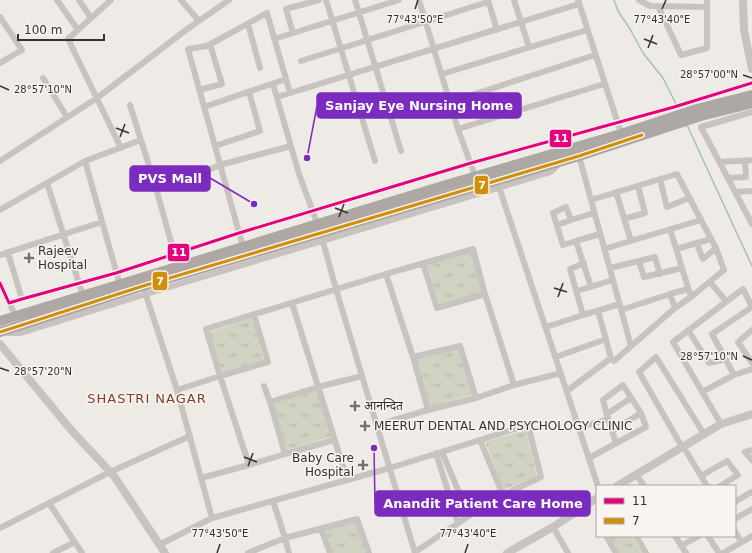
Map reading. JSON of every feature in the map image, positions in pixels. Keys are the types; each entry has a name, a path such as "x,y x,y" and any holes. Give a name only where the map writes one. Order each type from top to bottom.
{"highway":[{"path":"0,332 144,290 317,223 477,181 622,138 752,95"},
{"path":"699,113 752,103"},
{"path":"0,321 178,267 245,251 322,237 477,181 498,184 578,156 622,138"},
{"path":"317,223 322,237"}],"street":[{"path":"57,0 78,30"},
{"path":"79,0 91,18"},
{"path":"111,0 68,39 121,148"},
{"path":"181,0 199,21"},
{"path":"0,161 97,98 229,0"},
{"path":"293,33 286,9 319,0"},
{"path":"326,0 375,161"},
{"path":"355,0 401,151"},
{"path":"274,38 399,0"},
{"path":"419,0 458,129 477,181"},
{"path":"514,0 529,48"},
{"path":"639,0 650,6 707,7"},
{"path":"658,6 681,55 707,48 707,0"},
{"path":"743,0 744,30 752,69"},
{"path":"302,61 488,1 497,30"},
{"path":"277,97 497,30 579,2 622,138"},
{"path":"245,251 188,49 210,44 267,13 290,93"},
{"path":"0,19 22,50 0,64"},
{"path":"248,24 260,68"},
{"path":"442,74 587,30"},
{"path":"199,90 222,84 210,44"},
{"path":"450,102 595,54"},
{"path":"43,78 67,118"},
{"path":"204,107 286,79"},
{"path":"9,303 116,273 239,233 471,163 677,106 752,83"},
{"path":"272,84 299,174 317,223"},
{"path":"458,129 604,84"},
{"path":"215,146 260,131 249,92"},
{"path":"130,105 156,188 178,267"},
{"path":"752,112 702,127 752,224"},
{"path":"0,210 85,161 141,140"},
{"path":"156,188 188,178 220,165 291,146"},
{"path":"578,156 631,346"},
{"path":"728,178 746,177 745,160"},
{"path":"720,162 752,160"},
{"path":"85,161 120,285"},
{"path":"591,200 678,174 700,220 716,248 724,270 675,308 614,361 611,358"},
{"path":"660,179 667,207 689,198"},
{"path":"47,183 83,296"},
{"path":"212,518 177,390 144,290 498,184 598,485"},
{"path":"624,219 646,213 638,186"},
{"path":"736,192 752,191"},
{"path":"616,192 631,241"},
{"path":"571,220 566,207 553,212 563,245 600,234"},
{"path":"557,224 594,213"},
{"path":"604,249 700,220"},
{"path":"0,255 63,236 102,222"},
{"path":"670,229 691,297"},
{"path":"322,237 336,289 415,552 469,516 439,452"},
{"path":"676,249 711,239"},
{"path":"576,241 591,287"},
{"path":"697,244 703,259 716,248"},
{"path":"249,465 206,330 336,289 473,250 485,294 514,385"},
{"path":"8,253 22,299"},
{"path":"610,268 655,257 660,274"},
{"path":"639,261 644,278 682,268"},
{"path":"423,263 437,308 485,294"},
{"path":"583,315 570,269 584,263"},
{"path":"386,274 413,357 428,410"},
{"path":"577,292 613,280"},
{"path":"710,282 726,301"},
{"path":"0,283 16,317"},
{"path":"721,424 673,342 743,288 752,307 712,334 734,375"},
{"path":"546,327 598,310 621,307 688,289"},
{"path":"670,294 675,308"},
{"path":"292,303 347,479"},
{"path":"598,310 611,358"},
{"path":"177,390 268,362 254,315"},
{"path":"688,330 709,363 725,359"},
{"path":"752,330 738,342 752,363"},
{"path":"556,357 606,340"},
{"path":"0,344 72,431 110,472 165,553"},
{"path":"413,357 460,346 476,398"},
{"path":"704,434 656,357 639,372 707,485"},
{"path":"567,391 611,358"},
{"path":"702,392 734,375 752,370"},
{"path":"377,425 476,398 514,385 561,373"},
{"path":"270,402 318,387 362,376"},
{"path":"589,458 646,427 641,413 623,385 603,400 616,443"},
{"path":"264,386 285,454"},
{"path":"579,428 607,417 631,398"},
{"path":"612,431 641,413"},
{"path":"619,485 721,424 752,414"},
{"path":"159,544 212,518 390,468 528,425 541,477 503,495 480,440"},
{"path":"0,528 110,472 190,436"},
{"path":"201,478 334,440"},
{"path":"752,450 745,452 752,460"},
{"path":"439,452 458,523"},
{"path":"702,476 727,461 738,475 722,485"},
{"path":"636,474 643,485"},
{"path":"736,501 751,492 752,493"},
{"path":"507,553 520,550 596,499"},
{"path":"273,501 286,538 289,553"},
{"path":"49,503 82,553"},
{"path":"736,518 752,510"},
{"path":"248,553 286,538 357,519 369,553"},
{"path":"552,527 568,553"},
{"path":"321,528 330,553"},
{"path":"736,533 741,542"},
{"path":"723,553 752,536"},
{"path":"637,537 646,553"},
{"path":"676,537 686,553"},
{"path":"681,546 697,537"},
{"path":"709,537 719,553"},
{"path":"607,538 616,553"},
{"path":"53,553 75,542"}],"green space":[{"path":"472,252 483,293 439,304 427,265"},
{"path":"252,318 264,361 222,372 209,332"},
{"path":"459,348 472,395 430,407 416,359"},
{"path":"317,389 331,437 287,450 273,404"},
{"path":"526,430 537,476 504,490 485,442"},
{"path":"356,522 366,553 332,553 324,530"},
{"path":"621,537 633,537 642,553 619,553 613,542"}],"waterway":[{"path":"614,0 618,11 643,53 663,78 676,104"},
{"path":"687,125 752,266"}],"transit line":[{"name":"11","path":"0,283 9,303 116,273 239,233 471,163 674,107 752,83"},
{"name":"7","path":"0,332 143,286 579,156 642,135"}],"place":[{"name":"Sanjay Eye Nursing Home","path":"307,158"},
{"name":"PVS Mall","path":"254,204"},
{"name":"Rajeev Hospital","path":"29,258"},
{"name":"आनन्दित","path":"355,406"},
{"name":"MEERUT DENTAL AND PSYCHOLOGY CLINIC","path":"365,426"},
{"name":"Anandit Patient Care Home","path":"374,448"},
{"name":"Baby Care Hospital","path":"363,465"}],"district":[{"name":"SHASTRI NAGAR","path":"147,398"}]}
